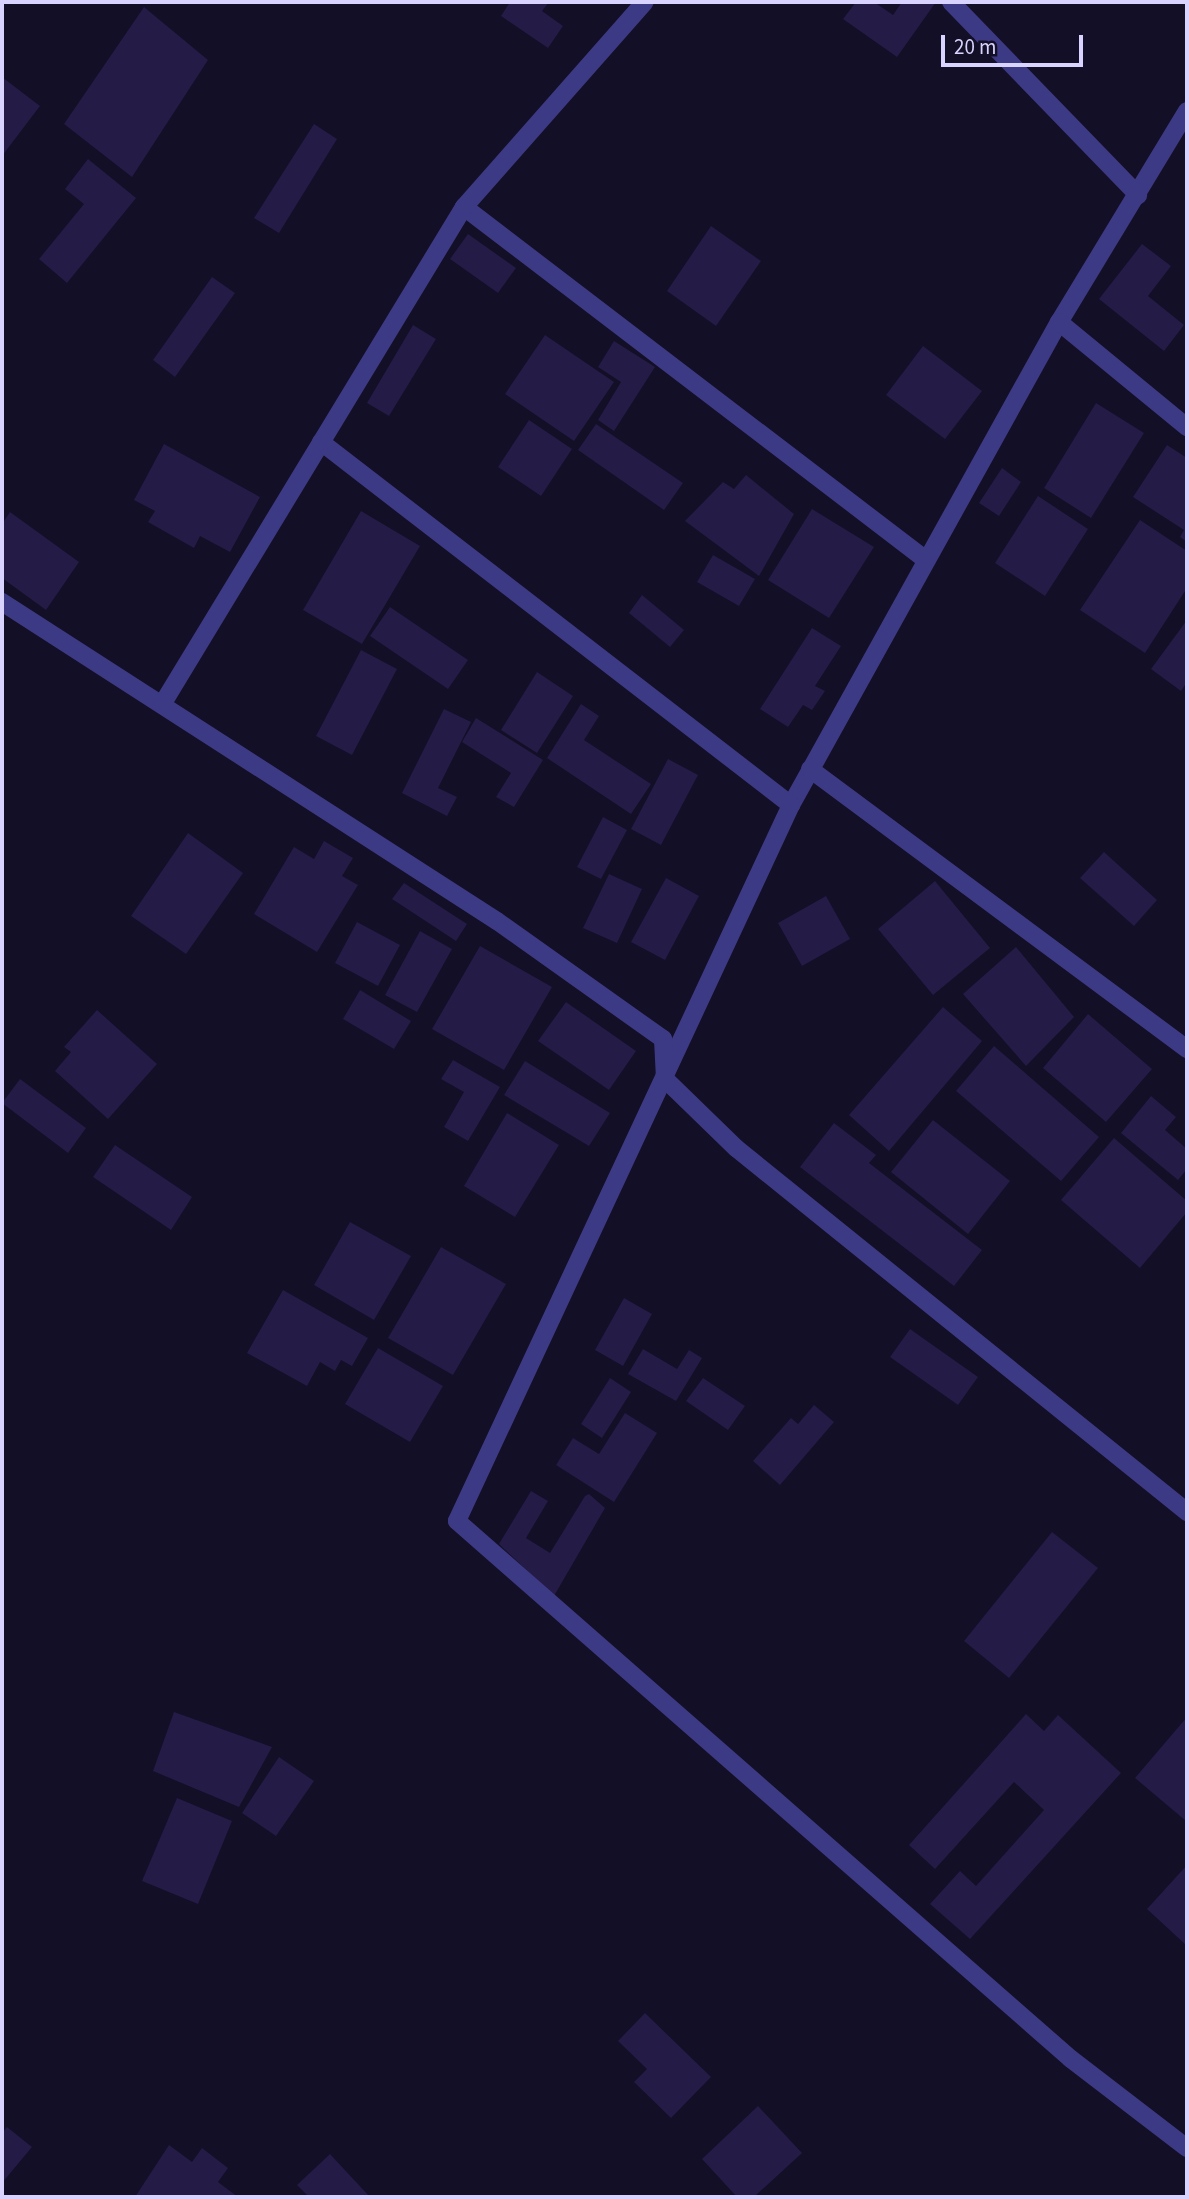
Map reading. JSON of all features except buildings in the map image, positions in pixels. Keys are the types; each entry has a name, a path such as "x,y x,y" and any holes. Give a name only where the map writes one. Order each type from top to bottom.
{"street":[{"path":"163,703 464,207 645,2"},
{"path":"951,2 1138,195"},
{"path":"1187,111 1059,322 791,805 457,1521 1071,2059 1187,2148"},
{"path":"464,207 926,560"},
{"path":"1059,322 1187,427"},
{"path":"321,442 791,805"},
{"path":"2,602 497,920 663,1039 665,1079 736,1147 1187,1512"},
{"path":"810,769 1187,1049"}]}
